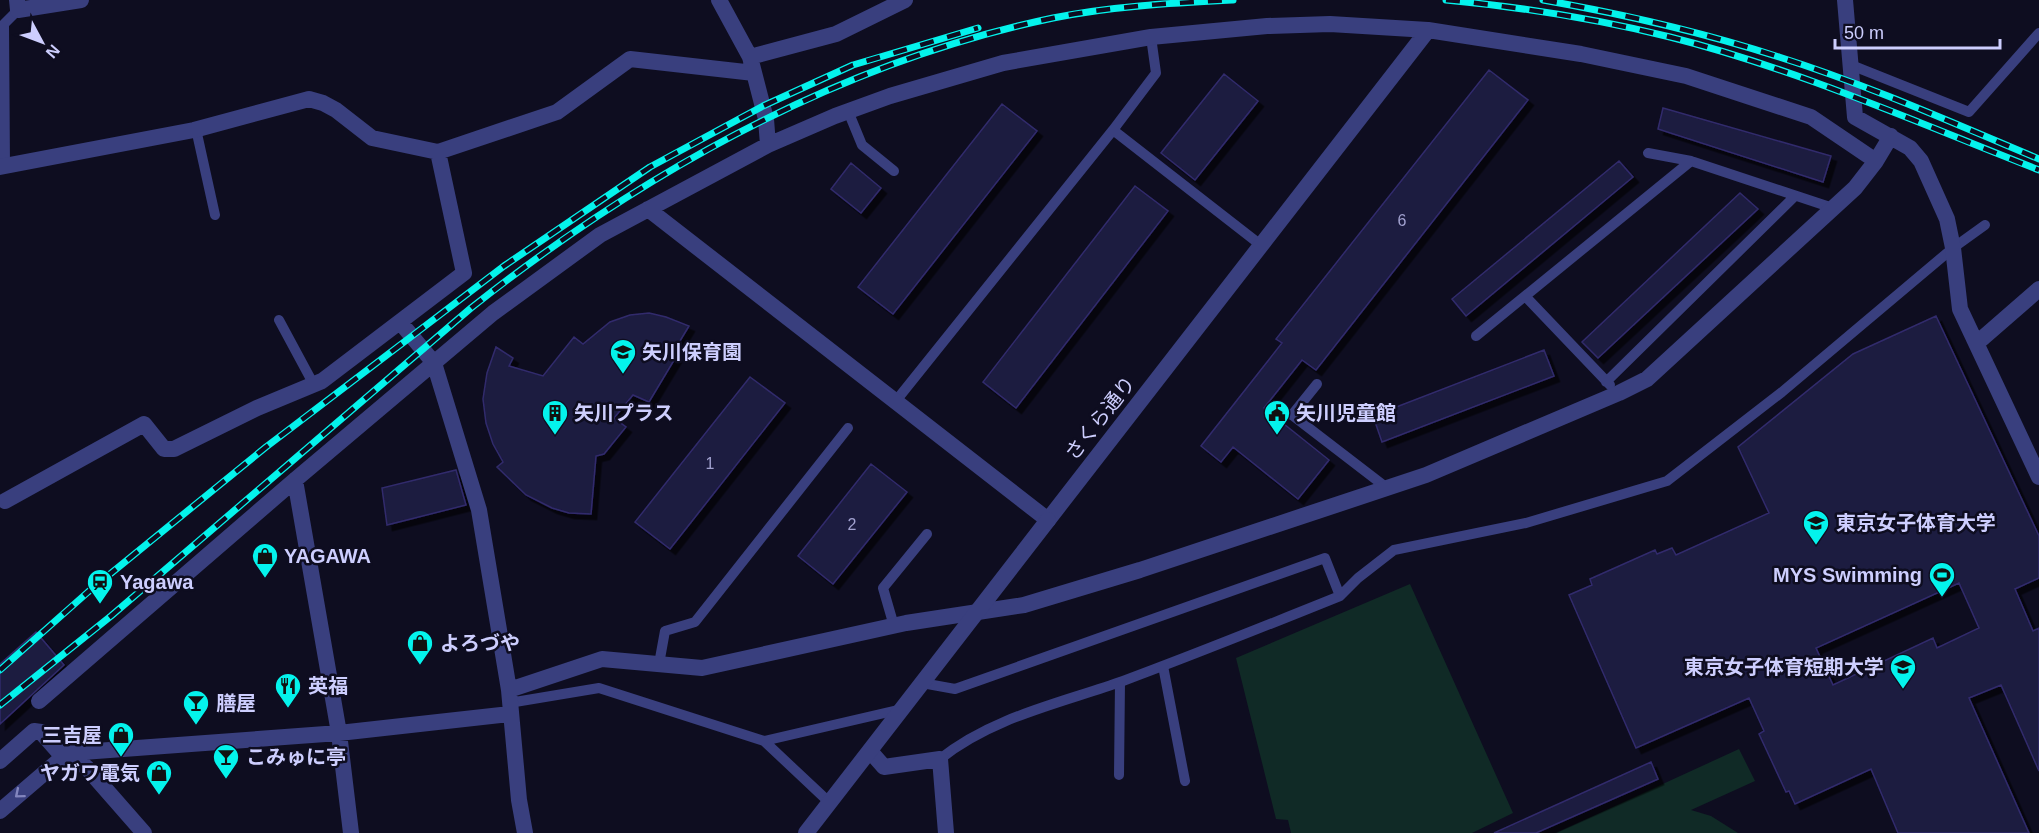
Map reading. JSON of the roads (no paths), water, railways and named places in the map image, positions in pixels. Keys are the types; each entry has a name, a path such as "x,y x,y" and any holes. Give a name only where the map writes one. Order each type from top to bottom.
{"street":[{"path":"18,5 81,0"},
{"path":"719,0 752,65 766,119 768,145"},
{"path":"2,167 196,129 309,99 336,110 372,138 438,152 557,112 630,59 752,65 836,34 905,0"},
{"path":"1845,0 1855,117 1910,148 1920,161 1947,219 1960,309 2039,477"},
{"path":"39,701 434,363 493,314 600,235 768,145 848,111 910,90 1003,63 1151,36 1267,26 1330,24 1428,30 1581,54 1686,76 1811,117 1876,161"},
{"name":"さくら通り","path":"806,833 1428,30"},
{"path":"0,811 66,755 339,733 509,702 603,659 702,668 894,626 1024,605 1151,566 1426,475 1613,388 1647,379 1855,188 1876,161 1891,136"},
{"path":"2,497 144,424 164,449 174,449 257,408 314,385 465,273 438,152"},
{"path":"648,209 1048,520"},
{"path":"1977,343 2039,289"},
{"path":"400,322 434,363 479,510 509,702 519,800 525,833"},
{"path":"295,480 339,733 351,833"},
{"path":"0,761 34,731 41,732 66,755 87,768 144,833"},
{"path":"870,751 884,767 940,759 946,833"}],"lane":[{"path":"2,167 4,24 18,5"},
{"path":"1851,65 1969,112 2039,33"},
{"path":"896,402 1156,73 1151,36"},
{"path":"848,111 862,145 894,171"},
{"path":"196,129 215,215"},
{"path":"1113,130 1262,246"},
{"path":"1648,153 1691,161 1833,208"},
{"path":"1476,336 1691,161"},
{"path":"1526,297 1613,388 1795,196"},
{"path":"940,759 989,727 1163,666 1340,596 1358,578 1394,550 1526,523 1667,481 1782,392 1953,248 1985,225"},
{"path":"279,320 314,385"},
{"path":"1317,384 1292,415 1387,488"},
{"path":"659,664 665,631 695,622 848,428"},
{"path":"894,626 883,588 927,534"},
{"path":"922,683 955,689 1325,558 1340,596"},
{"path":"1163,666 1185,781"},
{"path":"1119,775 1120,681"},
{"path":"509,702 599,688 764,741 830,803"},
{"path":"764,741 902,709"}],"railway":[{"path":"0,705 111,616 471,308 604,212 674,169 746,129 819,94 895,63 973,38 1053,18 1098,11 1233,0"},
{"path":"1446,0 1587,19 1717,50 1857,98 2039,170"},
{"path":"1543,0 1662,24 1779,57 1878,92 2039,159"},
{"path":"0,670 88,592 266,447 504,266 650,167 763,106 853,65 978,28"}],"place":[{"name":"矢川保育園","path":"623,375"},
{"name":"矢川プラス","path":"555,436"},
{"name":"矢川児童館","path":"1277,436"},
{"name":"東京女子体育大学","path":"1816,546"},
{"name":"YAGAWA","path":"265,579"},
{"name":"MYS Swimming","path":"1942,598"},
{"name":"Yagawa","path":"100,605"},
{"name":"よろづや","path":"420,666"},
{"name":"東京女子体育短期大学","path":"1903,690"},
{"name":"英福","path":"288,709"},
{"name":"膳屋","path":"196,726"},
{"name":"三吉屋","path":"121,758"},
{"name":"こみゅに亭","path":"226,780"},
{"name":"ヤガワ電気","path":"159,796"}]}
